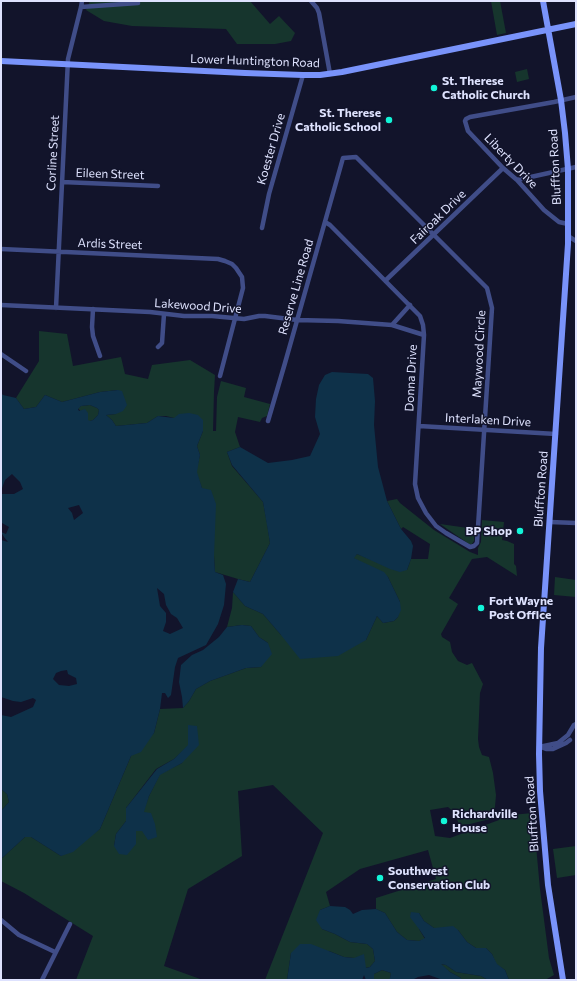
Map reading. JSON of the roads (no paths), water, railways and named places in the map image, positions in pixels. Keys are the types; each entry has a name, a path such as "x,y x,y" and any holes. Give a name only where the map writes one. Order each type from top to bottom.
{"main road":[{"name":"Bluffton Road","path":"543,1 561,100 568,169 568,236 541,655 539,747 540,794 548,885 563,980"},
{"name":"Lower Huntington Road","path":"1,61 302,75 330,74 576,24"}],"street":[{"name":"Corline Street","path":"56,308 68,59 82,1"},
{"path":"311,1 319,13 330,74"},
{"path":"81,7 138,3"},
{"name":"Koester Drive","path":"262,228 269,194 302,75"},
{"path":"561,100 576,97"},
{"name":"Liberty Drive","path":"561,100 470,117 465,121 468,131 517,180 544,210 556,221 568,224"},
{"name":"Maywood Circle","path":"343,158 356,157 487,288 492,308 477,543 474,546"},
{"name":"Reserve Line Road","path":"268,421 343,158"},
{"path":"517,180 576,167"},
{"name":"Fairoak Drive","path":"386,280 504,168"},
{"name":"Eileen Street","path":"62,182 158,186"},
{"name":"Donna Drive","path":"325,222 330,225 386,280 420,316 424,335 415,484 418,498 426,513 436,526 470,547 474,546"},
{"path":"568,236 576,241"},
{"name":"Ardis Street","path":"1,249 218,259 225,261 232,264 236,268 242,277 243,282 236,318"},
{"name":"Lakewood Drive","path":"1,305 150,312 184,316 212,316 249,319 264,316 297,320 338,321 392,325 424,335"},
{"path":"392,325 410,305"},
{"path":"93,310 93,336 100,356"},
{"path":"158,347 162,342 164,314"},
{"path":"220,376 236,318"},
{"path":"1,354 26,371"},
{"name":"Interlaken Drive","path":"419,426 556,434"},
{"path":"550,522 576,523"},
{"path":"539,747 558,743 568,735 576,724"},
{"path":"539,747 553,749 570,740"},
{"path":"1,920 19,935 55,952"},
{"path":"42,980 70,924"}],"water":[{"path":"332,372 368,374 373,378 375,401 374,425 378,467 387,501 401,529 411,541 413,546 411,559 407,570 400,572 357,554 354,558 384,572 388,577 400,602 401,610 398,617 394,621 383,623 377,616 366,640 338,656 300,659 263,614 245,606 233,592 238,579 250,582 270,543 263,502 232,465 227,452 240,447 268,463 310,456 320,434 315,417 316,399 319,385 325,375"},
{"path":"122,391 127,405 123,411 116,414 106,415 116,426 147,423 158,416 174,418 179,414 189,413 198,415 203,420 203,431 197,446 200,455 197,472 202,488 211,490 216,504 214,556 215,572 223,575 226,584 224,605 218,624 206,645 178,658 175,667 171,695 168,698 165,693 162,693 154,733 141,752 131,756 100,829 73,852 61,856 31,837 25,837 1,859 1,811 9,802 7,794 1,789 1,715 11,717 33,707 36,700 33,698 21,702 1,697 1,540 8,542 1,532 6,534 9,527 2,523 1,520 1,494 14,494 23,489 20,482 12,474 5,480 1,491 1,393 3,395 16,398 24,409 36,407 45,395 62,402 100,392","holes":["90,405 97,408 99,410 98,415 93,420 88,420 88,413 85,409 79,411 78,409 81,406","79,505 83,513 74,520 72,513 68,508","157,588 164,594 166,605 171,614 177,618 183,628 170,634 163,631 166,622 166,613 160,606","67,670 68,674 76,678 77,684 69,686 59,685 53,679 56,673"]},
{"path":"242,625 251,626 259,637 268,643 272,654 261,667 246,668 210,681 196,689 183,708 179,682 181,665 192,655 203,650 219,637 227,627"},
{"path":"188,725 197,726 199,745 182,763 160,775 149,796 144,812 151,813 155,824 157,837 148,840 142,831 136,831 136,844 127,855 119,854 114,846 116,834 126,821 126,808 157,769 174,759 188,745"},
{"path":"330,906 345,907 353,914 362,910 376,909 385,913 397,932 407,940 419,941 425,938 410,917 411,912 419,913 424,921 434,928 453,926 467,942 476,948 486,948 492,954 497,964 505,970 509,980 488,980 481,976 456,972 446,965 441,964 450,972 461,978 461,980 443,980 429,975 412,980 388,980 391,973 382,970 374,974 374,980 366,980 364,975 362,980 287,980 291,953 300,944 311,944 344,957 354,958 364,954 366,968 370,967 375,961 373,949 367,944 350,942 322,929 316,920 320,910"}],"place":[{"name":"St. Therese Catholic Church","path":"434,88"},
{"name":"St. Therese Catholic School","path":"389,120"},
{"name":"BP Shop","path":"520,531"},
{"name":"Fort Wayne Post Office","path":"481,608"},
{"name":"Richardville House","path":"444,821"},
{"name":"Southwest Conservation Club","path":"380,878"}]}
